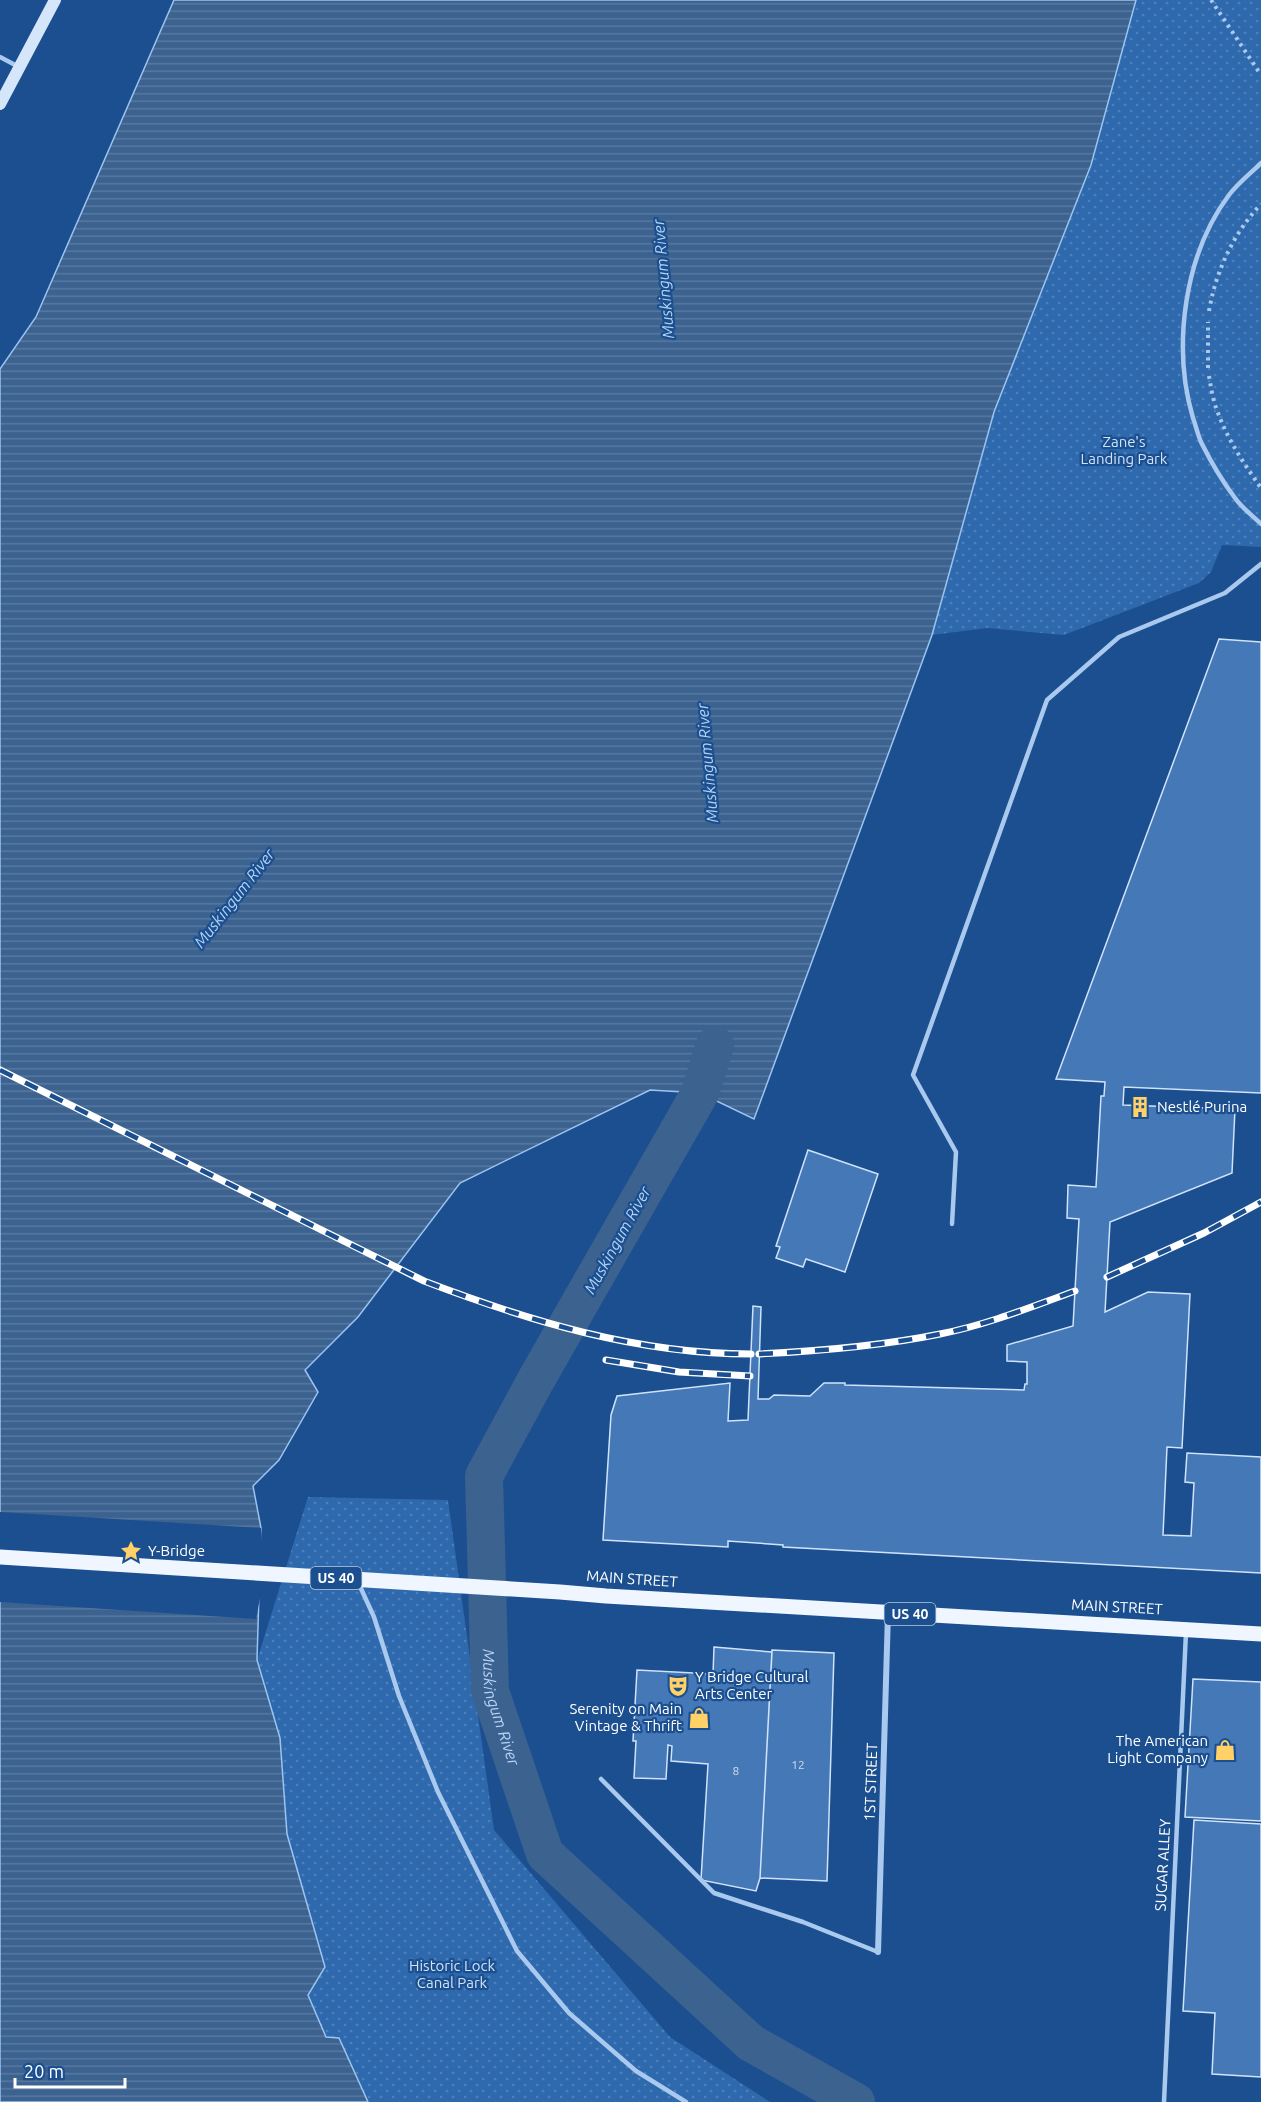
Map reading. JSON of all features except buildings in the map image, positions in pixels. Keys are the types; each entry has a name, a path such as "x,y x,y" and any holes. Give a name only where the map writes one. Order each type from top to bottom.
{"main road":[{"path":"0,104 55,0"},
{"name":"MAIN STREET","path":"0,1557 606,1596 1261,1634"}],"street":[{"name":"1ST STREET","path":"878,1952 888,1613"}],"lane":[{"path":"0,57 19,67"},
{"path":"1261,163 1229,195 1200,252 1188,295 1184,374 1201,442 1236,499 1261,524"},
{"path":"952,1224 956,1152 913,1075 1047,700 1119,637 1225,593 1261,564"},
{"path":"357,1580 374,1617 399,1695 438,1792 517,1951 569,2013 636,2071 686,2102"},
{"name":"SUGAR ALLEY","path":"1164,2102 1186,1630"},
{"path":"601,1779 714,1893 803,1922 878,1952"}],"path":[{"path":"1211,0 1261,75"},
{"path":"1261,204 1236,235 1215,284 1208,316 1208,358 1209,376 1217,411 1241,459 1261,488"}],"green space":[{"name":"Zane's Landing Park","path":"1136,0 1261,0 1261,547 1222,545 1211,572 1199,583 1064,635 987,628 932,635 994,412 1091,165"},
{"name":"Historic Lock Canal Park","path":"308,1497 448,1500 494,1830 670,2037 770,2102 368,2102 366,2100 326,2037 308,1995 325,1967 287,1834 280,1738 257,1660"}],"water":[{"path":"174,0 1136,0 1091,165 994,412 932,635 754,1119 700,1093 650,1090 460,1183 358,1317 305,1370 318,1392 279,1460 253,1486 261,1528 257,1660 280,1738 287,1834 325,1967 308,1995 326,2037 339,2038 368,2102 0,2102 0,369 36,317"}],"pier":[{"name":"Y-Bridge","path":"0,1512 261,1528 262,1588 256,1619 0,1602"}],"waterway":[{"name":"Muskingum River","path":"715,1045 700,1093 537,1378 484,1476 490,1691 545,1854 751,2043 856,2102"}],"railway":[{"path":"0,1070 424,1281 503,1309 584,1332 667,1348 709,1353 751,1354"},
{"path":"1107,1277 1204,1233 1261,1202"},
{"path":"759,1354 850,1347 940,1334 991,1321 1075,1291"},
{"path":"606,1360 679,1372 750,1376"}],"place":[{"name":"Nestlé Purina","path":"1140,1107"},
{"name":"Y-Bridge","path":"131,1551"},
{"name":"Y Bridge Cultural Arts Center","path":"678,1686"},
{"name":"Serenity on Main Vintage & Thrift","path":"699,1718"},
{"name":"The American Light Company","path":"1225,1750"}]}
